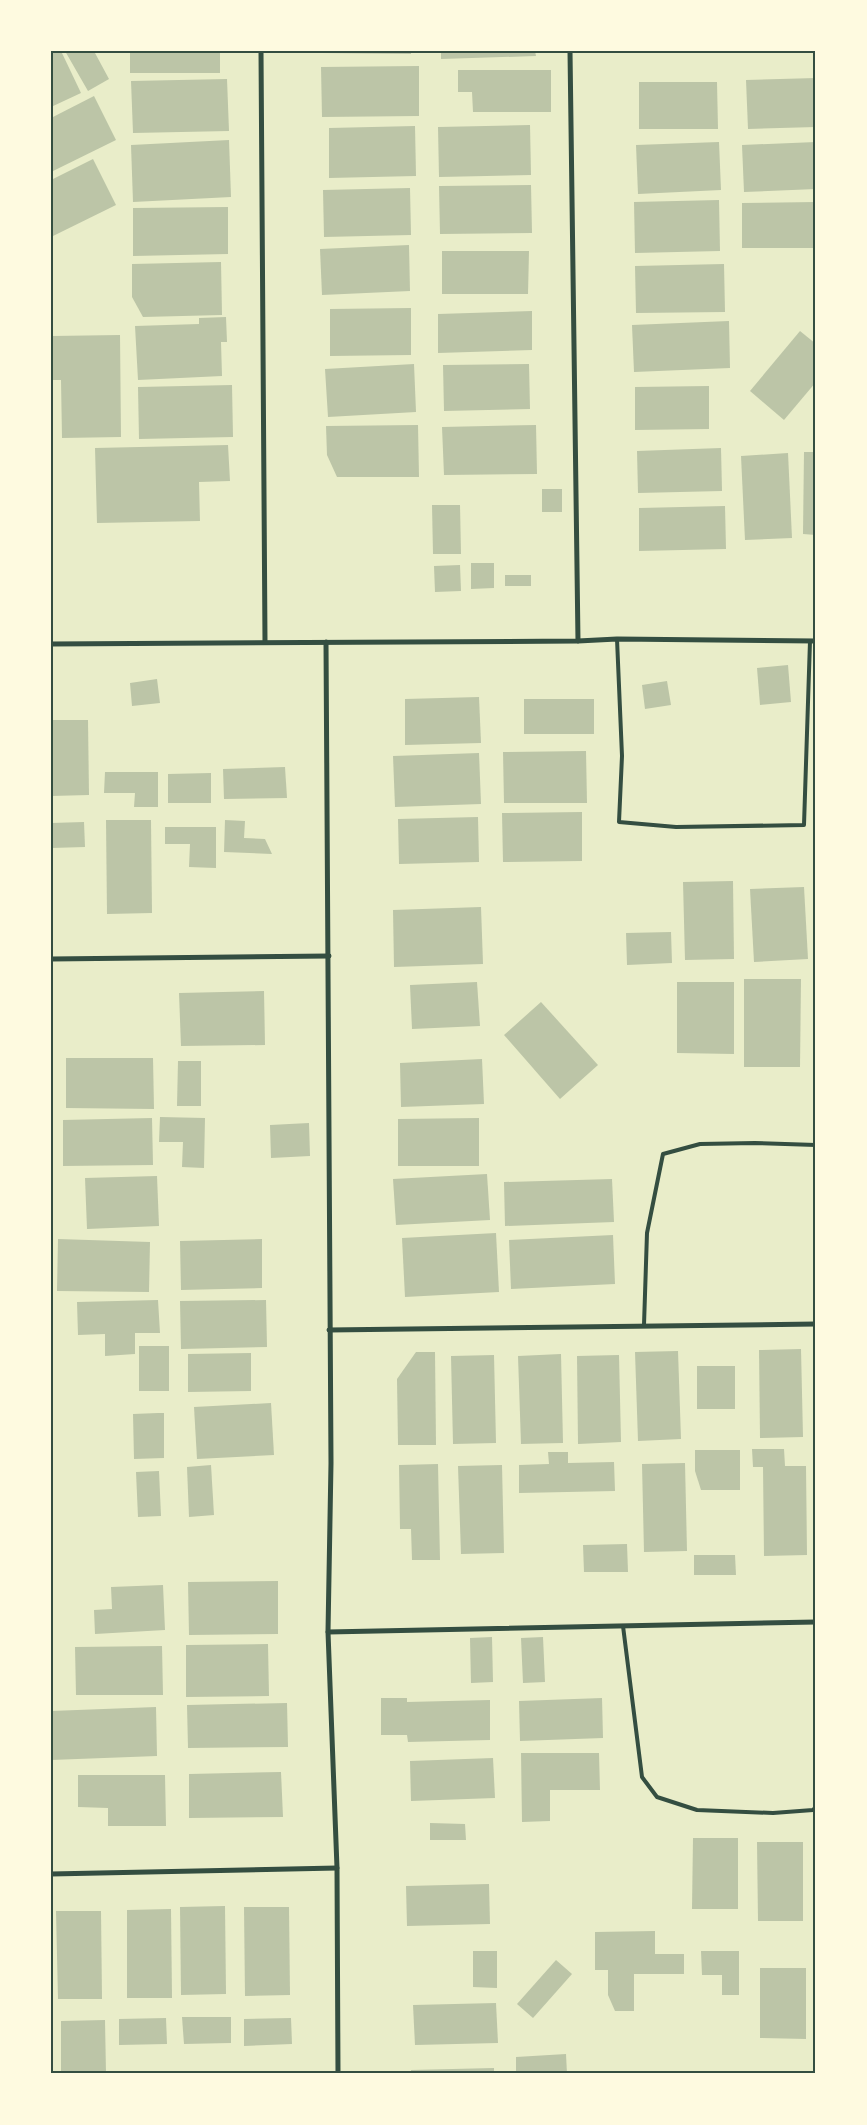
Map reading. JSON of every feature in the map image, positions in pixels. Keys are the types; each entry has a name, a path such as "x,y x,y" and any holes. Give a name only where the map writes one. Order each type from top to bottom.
{"street":[{"path":"261,51 265,642"},
{"path":"570,51 578,641"},
{"path":"51,644 578,641 617,639 813,641"},
{"path":"326,642 331,1463 328,1632 337,1868 338,2074"},
{"path":"51,959 329,956"},
{"path":"329,1330 816,1324"},
{"path":"328,1632 816,1622"},
{"path":"51,1874 337,1868"}],"lane":[{"path":"617,639 622,756 619,822 676,827 804,825 813,641"},
{"path":"644,1325 647,1233 664,1154 700,1144 816,1145"},
{"path":"623,1626 642,1777 657,1797 697,1810 773,1813 813,1810 816,1806"}],"building":[{"path":"61,51 81,93 51,107 51,52"},
{"path":"65,51 98,51 95,53 109,79 88,91"},
{"path":"130,51 220,51 220,73 130,73"},
{"path":"322,51 411,51 411,54 322,53"},
{"path":"441,51 535,51 536,56 441,59"},
{"path":"419,66 419,116 322,117 321,67"},
{"path":"458,70 551,70 551,112 473,112 472,92 458,92"},
{"path":"816,78 816,127 748,129 746,80"},
{"path":"227,79 229,131 133,133 131,81"},
{"path":"639,82 717,82 718,129 639,129"},
{"path":"94,96 116,140 51,172 51,118"},
{"path":"530,125 531,175 439,177 438,127"},
{"path":"415,126 416,176 329,178 329,128"},
{"path":"229,140 231,197 133,202 131,145"},
{"path":"719,142 721,190 638,194 636,145"},
{"path":"816,142 816,189 744,192 742,145"},
{"path":"93,159 116,205 53,236 51,233 51,180"},
{"path":"531,185 532,233 440,234 439,186"},
{"path":"410,188 411,235 324,237 323,190"},
{"path":"719,200 720,251 635,253 634,202"},
{"path":"816,202 816,248 742,248 742,203"},
{"path":"228,207 228,254 133,256 133,208"},
{"path":"409,245 410,291 322,295 320,249"},
{"path":"442,251 529,251 528,294 442,294"},
{"path":"221,262 222,315 143,317 132,297 132,264"},
{"path":"724,264 725,312 636,313 635,266"},
{"path":"411,308 411,355 330,356 330,309"},
{"path":"532,311 532,350 438,353 438,314"},
{"path":"226,317 227,342 221,342 222,376 138,380 135,326 199,324 199,318"},
{"path":"729,321 730,368 634,372 632,325"},
{"path":"800,331 816,344 816,382 784,420 750,391"},
{"path":"120,335 121,437 62,438 61,380 53,380 52,336"},
{"path":"414,364 416,412 328,417 325,369"},
{"path":"529,364 530,409 444,411 443,365"},
{"path":"232,385 233,437 139,439 138,387"},
{"path":"709,386 709,429 635,430 635,387"},
{"path":"418,425 419,477 337,477 327,455 326,426"},
{"path":"536,425 537,474 444,475 442,427"},
{"path":"228,445 230,481 199,482 200,521 97,523 95,448"},
{"path":"721,448 722,491 638,493 637,451"},
{"path":"804,452 816,452 816,535 803,534"},
{"path":"788,453 792,538 745,540 741,456"},
{"path":"542,489 562,489 562,512 542,512"},
{"path":"432,505 460,505 461,554 433,554"},
{"path":"725,506 726,549 639,551 639,508"},
{"path":"471,563 494,563 494,588 471,589"},
{"path":"460,565 461,591 435,592 434,566"},
{"path":"505,575 531,575 531,586 505,586"},
{"path":"788,665 791,702 760,705 757,668"},
{"path":"157,679 160,703 132,706 130,683"},
{"path":"667,681 671,705 645,709 642,685"},
{"path":"479,697 481,743 405,745 405,699"},
{"path":"524,699 594,699 594,734 524,734"},
{"path":"51,720 88,720 89,795 51,796"},
{"path":"586,751 587,803 504,803 503,752"},
{"path":"479,753 481,804 395,807 393,756"},
{"path":"285,767 287,798 224,799 223,769"},
{"path":"105,772 158,772 158,807 134,807 135,793 104,793"},
{"path":"211,773 211,803 168,803 168,774"},
{"path":"582,812 582,861 503,862 502,813"},
{"path":"478,817 479,862 399,864 398,819"},
{"path":"106,820 151,820 152,913 107,914"},
{"path":"225,820 245,821 244,838 265,839 272,854 224,852"},
{"path":"84,822 85,847 51,848 51,823"},
{"path":"165,827 216,827 216,868 189,867 190,844 165,844"},
{"path":"733,881 734,959 685,960 683,882"},
{"path":"804,887 808,959 754,962 750,889"},
{"path":"481,907 483,964 394,967 393,910"},
{"path":"671,932 672,963 627,965 626,933"},
{"path":"744,979 801,979 800,1067 744,1067"},
{"path":"477,982 480,1026 412,1029 410,985"},
{"path":"677,982 734,982 734,1054 677,1053"},
{"path":"264,991 265,1045 181,1046 179,993"},
{"path":"541,1002 598,1065 560,1099 504,1035"},
{"path":"66,1058 153,1058 154,1109 66,1108"},
{"path":"482,1059 484,1104 401,1107 400,1063"},
{"path":"178,1061 201,1061 201,1106 177,1106"},
{"path":"160,1117 205,1118 204,1168 182,1167 183,1142 159,1142"},
{"path":"152,1118 153,1165 63,1166 63,1120"},
{"path":"479,1118 479,1166 398,1166 398,1119"},
{"path":"309,1123 310,1156 271,1158 270,1125"},
{"path":"487,1174 490,1220 396,1225 393,1179"},
{"path":"157,1176 159,1226 87,1229 85,1178"},
{"path":"612,1179 614,1222 505,1226 504,1182"},
{"path":"496,1233 499,1292 405,1297 402,1238"},
{"path":"613,1235 615,1284 511,1289 509,1240"},
{"path":"58,1239 150,1242 149,1292 57,1291"},
{"path":"262,1239 262,1288 181,1290 180,1241"},
{"path":"158,1300 160,1333 135,1333 135,1354 105,1356 105,1334 78,1335 77,1302"},
{"path":"266,1300 267,1347 181,1349 180,1301"},
{"path":"139,1346 169,1346 169,1391 139,1391"},
{"path":"801,1349 803,1437 760,1438 759,1350"},
{"path":"678,1351 681,1439 638,1441 635,1352"},
{"path":"416,1352 435,1352 436,1445 398,1445 397,1379"},
{"path":"251,1353 251,1391 188,1392 188,1354"},
{"path":"561,1354 563,1443 521,1444 518,1356"},
{"path":"494,1355 496,1443 453,1444 451,1356"},
{"path":"619,1355 621,1442 578,1444 577,1356"},
{"path":"697,1366 735,1366 735,1409 697,1409"},
{"path":"271,1403 274,1455 197,1459 194,1407"},
{"path":"164,1413 164,1458 134,1459 133,1414"},
{"path":"752,1449 784,1449 785,1466 806,1466 807,1555 764,1556 763,1467 753,1467"},
{"path":"695,1450 740,1450 740,1490 701,1490 695,1471"},
{"path":"548,1452 568,1452 568,1463 614,1462 615,1491 519,1493 519,1465 549,1464"},
{"path":"685,1463 687,1551 644,1552 642,1464"},
{"path":"438,1464 440,1560 412,1560 411,1529 400,1529 399,1465"},
{"path":"211,1465 214,1515 189,1517 187,1467"},
{"path":"502,1465 504,1553 461,1554 458,1466"},
{"path":"159,1471 161,1516 138,1517 136,1472"},
{"path":"627,1544 628,1572 584,1572 583,1545"},
{"path":"694,1555 735,1555 736,1575 694,1575"},
{"path":"278,1581 278,1634 189,1635 188,1582"},
{"path":"163,1585 165,1630 95,1634 94,1610 112,1609 111,1587"},
{"path":"492,1637 493,1682 471,1683 470,1638"},
{"path":"543,1637 545,1682 523,1683 521,1638"},
{"path":"268,1644 269,1696 186,1697 186,1645"},
{"path":"162,1646 163,1695 76,1695 75,1647"},
{"path":"381,1698 407,1698 407,1702 490,1700 490,1740 408,1742 407,1735 381,1735"},
{"path":"602,1698 603,1738 520,1741 519,1701"},
{"path":"287,1703 288,1747 188,1748 187,1705"},
{"path":"156,1707 157,1756 51,1760 51,1711"},
{"path":"521,1753 599,1753 600,1790 550,1790 550,1821 522,1822"},
{"path":"493,1758 495,1798 411,1801 410,1761"},
{"path":"281,1772 283,1817 189,1818 189,1774"},
{"path":"78,1775 165,1775 166,1826 108,1826 108,1808 78,1807"},
{"path":"430,1823 465,1824 466,1840 430,1840"},
{"path":"693,1838 738,1838 738,1909 692,1909"},
{"path":"757,1842 803,1842 803,1921 758,1921"},
{"path":"489,1884 490,1924 407,1926 406,1886"},
{"path":"225,1906 226,1994 181,1995 180,1907"},
{"path":"244,1907 289,1907 290,1995 245,1996"},
{"path":"171,1909 172,1998 127,1998 127,1910"},
{"path":"56,1911 101,1911 102,1999 58,1999"},
{"path":"655,1931 655,1954 684,1954 684,1974 634,1974 634,2011 615,2011 608,1995 608,1970 595,1970 595,1932"},
{"path":"473,1951 497,1951 497,1988 473,1987"},
{"path":"701,1951 739,1951 739,1995 722,1995 722,1975 702,1975"},
{"path":"556,1960 572,1974 533,2018 517,2004"},
{"path":"760,1968 806,1968 806,2039 760,2038"},
{"path":"496,2003 498,2043 415,2045 413,2005"},
{"path":"182,2017 231,2017 231,2043 184,2044"},
{"path":"166,2018 167,2044 119,2045 119,2019"},
{"path":"291,2018 292,2044 244,2046 244,2019"},
{"path":"105,2020 106,2074 61,2074 61,2021"},
{"path":"566,2054 567,2074 516,2074 516,2057"},
{"path":"494,2068 494,2074 411,2074 411,2070"}]}
